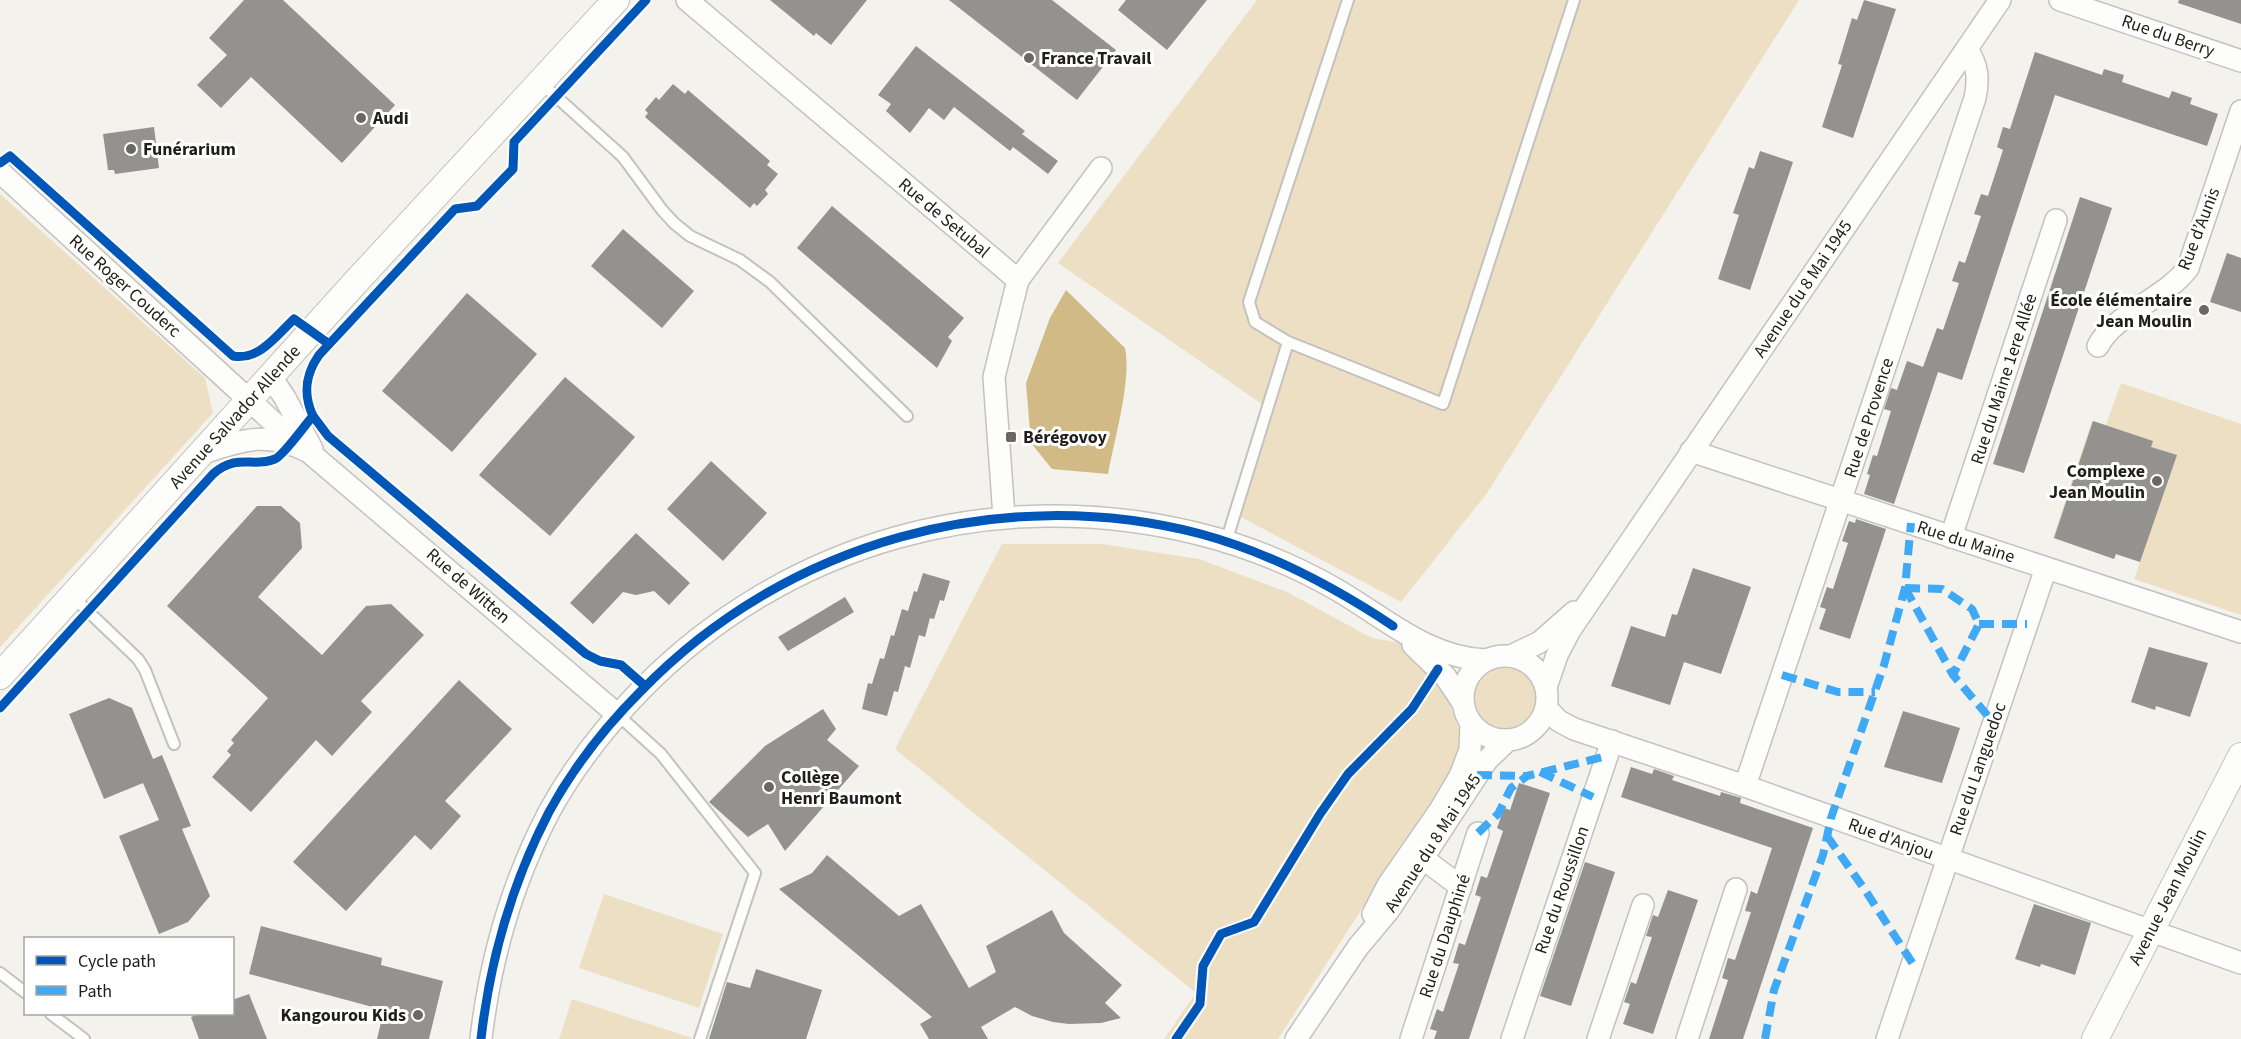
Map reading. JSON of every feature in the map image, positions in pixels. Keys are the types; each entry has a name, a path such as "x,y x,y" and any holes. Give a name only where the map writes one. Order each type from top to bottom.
{"street":[{"name":"Avenue Salvador Allende","path":"0,676 616,0"},
{"name":"Rue de Setubal","path":"687,0 1018,280"},
{"name":"Avenue du 8 Mai 1945","path":"1546,687 1562,645 1605,579 2000,0"},
{"name":"Rue du Berry","path":"2060,0 2241,61"},
{"name":"Rue de Provence","path":"1745,786 1975,98 1977,68 1967,49"},
{"name":"Rue d’Aunis","path":"2098,346 2109,330 2176,281 2188,268 2241,111"},
{"path":"1004,517 994,387 995,367 1018,280 1101,168"},
{"name":"Rue Roger Couderc","path":"0,172 251,400"},
{"name":"Rue du Maine 1ere Allée","path":"1951,537 2056,220"},
{"name":"Rue de Witten","path":"271,377 285,398 309,452"},
{"name":"Rue de Witten","path":"251,400 618,715"},
{"name":"Rue de Witten","path":"203,453 231,443 257,438 280,440 309,452"},
{"name":"Rue du Maine","path":"1691,451 2241,632"},
{"path":"482,1039 495,957 522,870 541,829 588,752 618,715 659,672 691,644 746,605 782,584 839,557 894,538 952,524 1004,517 1052,515 1109,518 1164,526 1226,542 1300,571 1344,594 1393,626 1437,650 1464,659 1486,660"},
{"name":"Rue du Languedoc","path":"1887,1039 2046,568"},
{"name":"Avenue du 8 Mai 1945","path":"1511,656 1525,651 1547,636 1605,579"},
{"path":"1393,626 1445,676 1463,703 1472,723 1485,735 1508,740 1530,732 1541,719 1546,708 1546,687 1541,675 1533,666 1511,656 1498,656 1486,660 1468,678 1463,703"},
{"name":"Rue d'Anjou","path":"1546,708 1567,726 1745,786 2241,963"},
{"name":"Avenue du 8 Mai 1945","path":"1296,1039 1358,947 1389,910 1460,776 1470,750 1472,723"},
{"name":"Avenue du 8 Mai 1945","path":"1418,855 1487,760 1508,740"},
{"name":"Rue du Roussillon","path":"1517,1038 1612,741"},
{"name":"Avenue Jean Moulin","path":"2095,1039 2241,756"},
{"name":"Rue du Dauphiné","path":"1411,1039 1478,833"},
{"path":"1418,855 1461,887"},
{"path":"1687,1039 1736,889"},
{"path":"1598,1039 1643,904"}],"lane":[{"path":"1348,0 1249,302 1256,322 1288,342 1443,404 1574,0"},
{"path":"540,82 623,157 674,223 690,236 740,261 770,282 908,416"},
{"path":"1226,542 1288,342"},
{"path":"72,597 138,659 145,670 174,744"},
{"path":"618,715 661,754 755,873 700,1039"},
{"path":"0,973 24,991"},
{"path":"52,1015 84,1039"}],"shaded area":[{"path":"1257,0 1799,0 1487,493 1401,602 1241,517 1272,411 1058,263"},
{"path":"0,194 205,378 213,413 0,647"},
{"path":"1066,290 1125,348 1127,361 1124,393 1108,474 1052,469 1031,443 1026,383 1050,318"},
{"name":"Complexe Jean Moulin","path":"2121,383 2241,424 2241,615 2134,579 2140,562 2115,554 2114,559 2053,538 2092,421 2106,425"},
{"path":"1002,544 1101,544 1199,559 1287,592 1372,638 1401,643 1447,698 1459,729 1459,758 1278,1039 1164,1039 1196,993 895,749"},
{"path":"1505,668 1527,677 1536,699 1527,721 1505,730 1483,721 1474,699 1483,677"},
{"path":"604,894 723,934 699,1008 579,968"},
{"path":"572,999 692,1038 692,1039 559,1039"}],"building":[{"path":"244,0 283,0 395,105 342,163 251,77 221,108 197,85 227,55 209,38"},
{"path":"770,0 867,0 831,45 816,33 814,36"},
{"path":"949,0 1052,0 1116,50 1077,100"},
{"path":"1126,0 1207,0 1167,50 1118,10"},
{"path":"1864,0 1896,9 1853,138 1822,127 1842,65 1838,64 1852,18 1857,20"},
{"path":"2179,0 2241,0 2241,24 2178,3"},
{"path":"916,46 1025,131 1022,134 1058,161 1048,174 1013,147 1010,151 954,107 944,120 929,108 910,133 886,111 891,104 878,95"},
{"path":"2035,52 2102,75 2104,69 2124,75 2122,82 2169,98 2172,91 2192,98 2190,104 2218,114 2207,146 2055,95 1962,380 1938,372 1894,504 1864,494 1873,455 1877,456 1891,411 1884,409 1891,388 1897,390 1907,361 1923,367 1937,328 1943,330 1959,283 1952,281 1959,261 1965,263 1981,216 1974,214 1981,194 1988,196 2003,150 1997,147 2003,127 2010,129"},
{"path":"673,84 685,94 688,90 770,161 767,165 778,174 765,190 768,194 757,206 754,203 750,208 645,117 648,113 645,110 656,97 659,100"},
{"name":"Funérarium","path":"154,127 159,168 115,174 114,170 108,170 103,134"},
{"path":"1760,151 1793,162 1750,290 1718,279 1739,215 1733,213 1749,167 1754,169"},
{"path":"2080,197 2112,208 2024,473 1993,464"},
{"path":"832,206 964,318 948,337 952,341 937,368 797,248"},
{"path":"623,229 694,291 662,328 591,266"},
{"path":"2227,253 2241,258 2241,312 2210,302"},
{"path":"467,293 537,354 452,452 382,391"},
{"path":"565,377 635,437 550,536 479,475"},
{"path":"2093,421 2153,441 2151,447 2177,455 2140,562 2116,554 2114,559 2054,538"},
{"path":"711,461 767,513 723,561 667,509"},
{"path":"257,506 281,506 300,523 302,548 258,597 322,655 366,606 391,604 424,635 361,701 372,712 332,756 316,740 251,812 212,777 231,755 227,751 234,743 231,740 268,698 167,606"},
{"path":"1856,519 1886,529 1850,639 1819,629 1826,609 1820,607 1827,587 1833,589 1848,543 1842,541 1849,521 1855,523"},
{"path":"636,533 690,583 669,605 654,591 636,595 623,592 593,624 570,603"},
{"path":"1693,568 1751,587 1721,674 1684,662 1670,705 1611,686 1631,626 1665,637 1672,614 1677,615"},
{"path":"923,573 950,581 944,601 940,600 934,619 930,618 925,637 919,635 910,668 905,666 898,692 894,691 887,716 862,709 868,683 872,684 880,658 884,659 891,635 894,636 902,609 908,611"},
{"path":"845,597 854,612 788,651 778,637"},
{"path":"2149,647 2208,663 2190,717 2156,706 2155,710 2131,702"},
{"path":"459,680 512,729 445,801 461,816 431,850 415,835 346,911 293,862"},
{"path":"109,698 132,708 153,759 162,755 191,826 182,829 210,896 188,922 159,934 119,836 159,820 143,783 104,799 69,714"},
{"path":"823,709 836,729 827,740 859,766 785,851 768,824 748,837 709,802 765,746"},
{"path":"1903,711 1960,728 1942,783 1884,767"},
{"path":"1631,767 1652,774 1654,769 1674,776 1672,780 1720,796 1721,792 1741,798 1740,803 1813,828 1743,1039 1709,1039 1728,980 1722,978 1728,958 1735,960 1751,912 1745,911 1751,891 1757,894 1772,848 1621,797"},
{"path":"1519,783 1550,793 1469,1039 1434,1039 1437,1031 1430,1029 1437,1009 1443,1012 1459,964 1453,963 1459,943 1465,945 1481,897 1475,895 1481,876 1487,878 1503,831 1497,828 1504,808 1510,810"},
{"path":"827,855 899,916 921,904 969,988 996,972 986,946 1052,910 1064,933 1122,985 1105,1003 1121,1018 1101,1023 1069,1024 1032,1016 1015,1007 981,1027 988,1039 929,1039 920,1024 932,1017 779,889 812,873"},
{"path":"1585,862 1615,872 1571,1006 1540,996"},
{"path":"1668,890 1698,900 1653,1034 1623,1024 1630,1004 1624,1002 1631,982 1636,984 1652,937 1646,936 1653,915 1658,917"},
{"path":"2034,904 2091,923 2075,975 2041,964 2040,967 2015,959"},
{"path":"261,926 382,958 381,965 443,981 429,1039 377,1039 384,1010 249,974"},
{"path":"756,969 822,990 806,1039 709,1039 727,982 750,988"},
{"path":"249,994 267,1039 199,1039 191,1017 234,1015 234,999"}],"marked path":[{"path":"1765,1039 1774,990 1823,855 1831,818 1884,665 1905,588 1911,523"},
{"path":"1905,588 1953,675 1994,723"},
{"path":"1905,588 1942,589 1972,609 1979,624 1953,675"},
{"path":"1979,624 2027,624"},
{"path":"1782,675 1838,692 1875,692"},
{"path":"1478,833 1498,814 1511,788 1527,776 1607,756"},
{"path":"1540,772 1593,797"},
{"path":"1477,775 1527,776"},
{"path":"1827,836 1913,964"}],"cycle path":[{"path":"0,708 213,474 230,464 267,461 275,459 283,452 313,416 308,400 307,385 308,377 319,355 455,209 477,206 513,169 514,142 646,0"},
{"path":"0,163 10,156 233,356 242,357 259,351 294,319 329,344"},
{"path":"313,416 328,436 586,654 600,661 621,665 645,686"},
{"path":"481,1039 490,980 514,894 549,812 579,764 602,734 641,691 698,639 761,596 829,562 900,537 974,522 1049,516 1125,520 1201,534 1252,551 1324,584 1393,626"},
{"path":"1176,1039 1200,1004 1203,966 1221,934 1254,922 1320,814 1348,774 1412,709 1438,669"}],"place":[{"name":"France Travail","path":"1029,58"},
{"name":"Audi","path":"361,118"},
{"name":"Funérarium","path":"131,149"},
{"name":"École élémentaire Jean Moulin","path":"2204,310"},
{"name":"Bérégovoy","path":"1011,437"},
{"name":"Complexe Jean Moulin","path":"2157,481"},
{"name":"Collège Henri Baumont","path":"769,787"},
{"name":"Kangourou Kids","path":"418,1015"}]}
